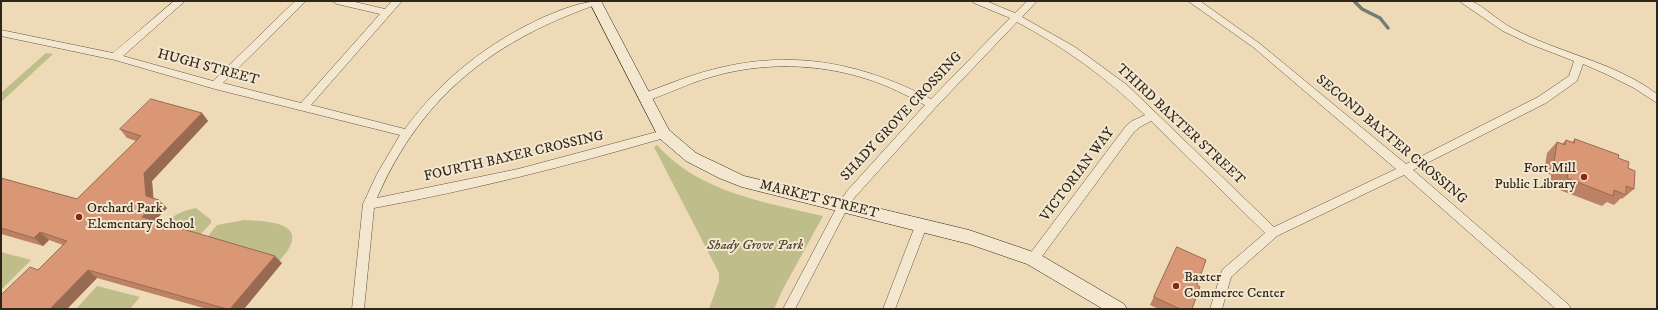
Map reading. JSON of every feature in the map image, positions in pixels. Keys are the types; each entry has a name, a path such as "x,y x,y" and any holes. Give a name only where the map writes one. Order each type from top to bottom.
{"street":[{"path":"115,57 180,1"},
{"path":"215,85 301,1"},
{"path":"337,1 386,12"},
{"path":"303,107 397,1"},
{"path":"358,309 369,204 392,155 406,134 446,85 491,50 523,30 569,9 596,1"},
{"name":"MARKET STREET","path":"596,1 664,134 691,157 724,174 742,181 969,237 1033,259 1118,309"},
{"name":"THIRD BAXTER STREET","path":"977,1 1016,18 1057,39 1124,88 1273,233"},
{"name":"SHADY GROVE CROSSING","path":"789,309 843,206 851,194 932,104 1032,1"},
{"name":"SECOND BAXTER CROSSING","path":"1193,1 1256,45 1403,169 1565,309"},
{"path":"1464,1 1506,29 1533,42 1610,71 1638,85 1657,100"},
{"name":"HUGH STREET","path":"1,33 115,57 215,85 406,134"},
{"path":"1216,309 1226,274 1273,233 1339,202 1542,100 1573,78 1578,60"},
{"path":"646,97 689,80 732,68 767,63 817,66 861,73 897,86 932,104"},
{"name":"VICTORIAN WAY","path":"1033,259 1130,129 1136,124 1153,116"},
{"name":"FOURTH BAXER CROSSING","path":"369,204 440,191 588,157 664,134"},
{"path":"889,309 921,226"}],"green space":[{"path":"46,53 53,54 1,102 1,93"},
{"name":"Shady Grove Park","path":"657,145 674,161 713,185 756,200 823,216 783,289 774,309 709,309 719,281 719,273 654,147"},
{"path":"196,208 211,220 211,223 196,239 159,228 176,215"},
{"path":"244,220 282,225 292,234 291,244 278,263 204,241 217,225"},
{"path":"1,252 31,260 1,290"},
{"path":"97,286 140,297 130,309 76,309"}],"building":[{"name":"Orchard Park Elementary School","path":"151,99 202,113 144,173 146,196 159,200 142,217 275,256 230,309 88,270 50,309 1,309 1,295 30,267 38,270 67,241 40,232 34,238 1,228 1,178 77,199 141,136 120,129"},
{"path":"1575,139 1619,155 1618,158 1629,162 1628,168 1635,171 1634,189 1626,186 1626,195 1614,190 1613,196 1567,178 1568,173 1561,170 1561,164 1554,162 1557,142 1565,145 1566,140 1574,143"},
{"name":"Baxter Commerce Center","path":"1177,247 1206,260 1197,285 1200,287 1192,309 1180,309 1154,297"}],"waterway":[{"path":"1354,1 1362,9 1380,18 1388,28"}],"place":[{"name":"Fort Mill Public Library","path":"1584,177"},
{"name":"Orchard Park Elementary School","path":"79,217"},
{"name":"Baxter Commerce Center","path":"1176,286"}]}
